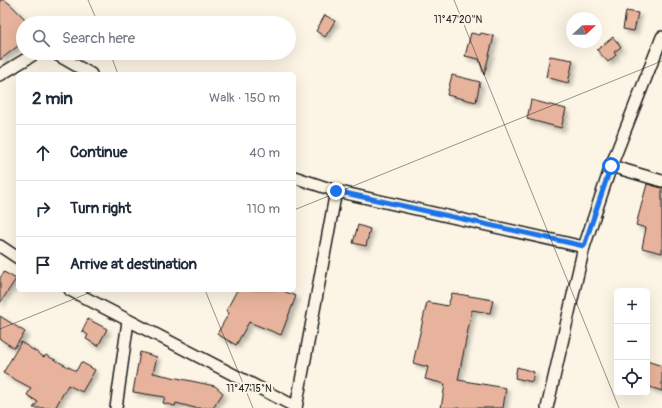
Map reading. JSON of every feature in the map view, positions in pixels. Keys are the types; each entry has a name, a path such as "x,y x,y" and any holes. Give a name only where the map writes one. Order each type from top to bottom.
{"street":[{"path":"547,408 584,246 611,166 662,37"},
{"path":"0,76 25,60"},
{"path":"66,60 87,72"},
{"path":"611,166 662,181"},
{"path":"296,178 336,191 584,246"},
{"path":"74,292 296,408 336,191"},
{"path":"0,246 16,257"},
{"path":"116,408 128,320"}],"building":[{"path":"0,0 5,0 22,16 16,16 16,47 0,60"},
{"path":"626,11 638,13 634,31 623,29"},
{"path":"325,15 335,21 325,37 316,31"},
{"path":"471,33 480,35 481,33 494,36 484,75 479,59 465,56"},
{"path":"613,37 621,47 614,52 616,55 608,62 597,50 602,48 602,46"},
{"path":"550,56 573,60 568,83 546,77"},
{"path":"452,75 480,82 476,102 447,95"},
{"path":"531,100 566,109 561,128 527,119"},
{"path":"647,184 662,188 662,253 642,248 646,228 636,225"},
{"path":"358,225 370,229 366,246 353,243"},
{"path":"4,272 16,279 0,303 0,278"},
{"path":"236,292 286,292 296,296 281,335 249,322 236,345 217,334 229,313 226,311"},
{"path":"452,293 493,300 490,313 472,310 458,380 506,388 503,408 441,408 445,384 425,379 428,367 413,363 427,302 448,306"},
{"path":"0,316 25,332 14,348 0,339"},
{"path":"88,319 107,329 98,346 86,339 88,335 82,331"},
{"path":"21,342 44,357 46,355 76,371 81,362 95,370 82,392 68,385 55,408 33,408 38,402 27,395 31,388 3,373"},
{"path":"140,352 157,357 153,373 215,386 223,393 213,408 195,408 176,403 175,406 163,403 165,397 133,392"},
{"path":"650,362 662,366 662,391 650,387"},
{"path":"517,367 534,372 532,382 515,378"}],"route":[{"path":"336,191 584,246 611,166"}]}
